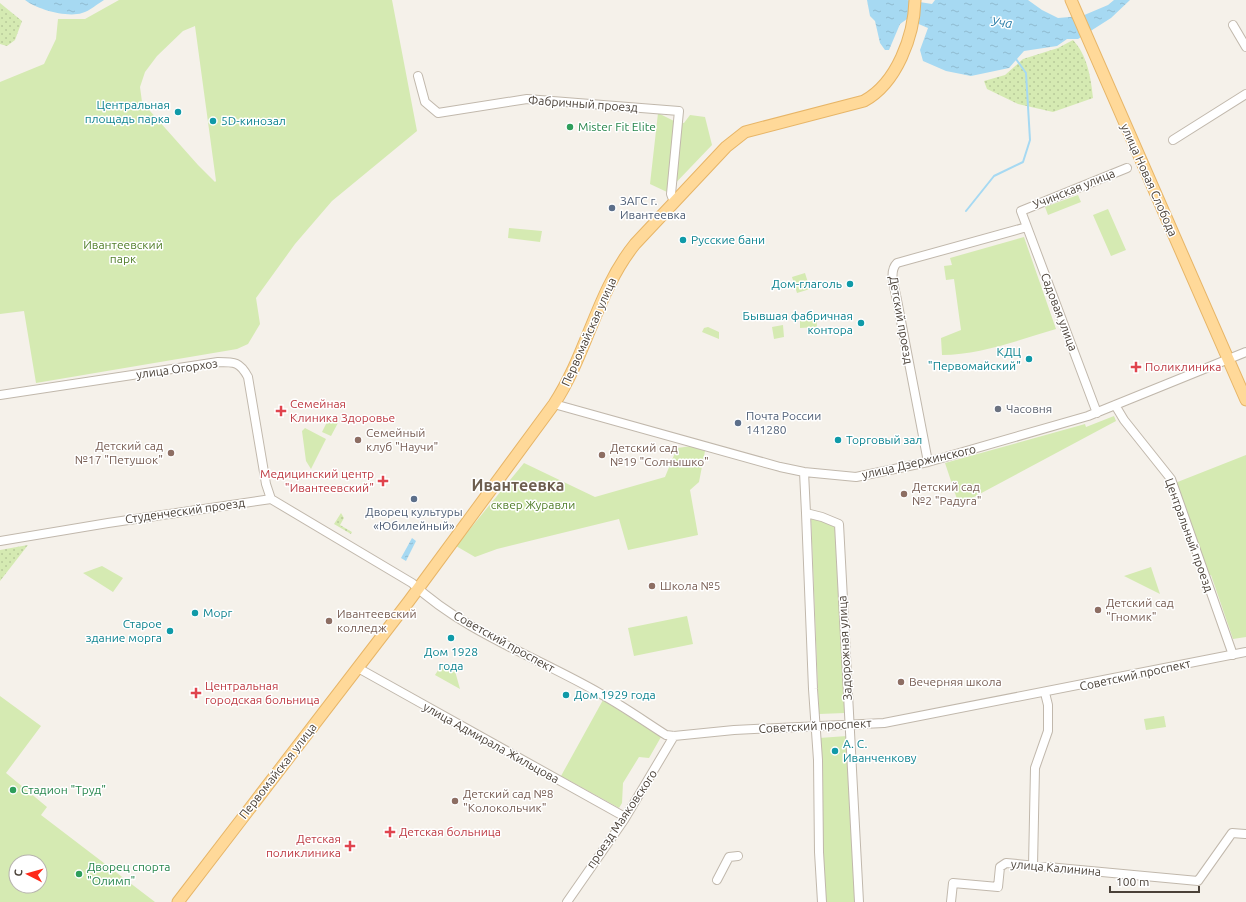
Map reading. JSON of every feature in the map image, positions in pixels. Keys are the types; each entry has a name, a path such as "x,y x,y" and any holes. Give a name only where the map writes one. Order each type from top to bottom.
{"main road":[{"name":"улица Новая Слобода","path":"1070,0 1229,359"},
{"name":"Первомайская улица","path":"178,902 418,589 554,404 574,370 620,263 635,244 726,147 745,132 864,101 875,95 896,68 912,29 915,1"},
{"path":"1229,359 1246,400"}],"street":[{"path":"1232,25 1246,46"},
{"name":"Фабричный проезд","path":"418,76 425,102 438,113 527,99 679,111 671,194 674,202"},
{"path":"1173,140 1246,94"},
{"name":"Учинская улица","path":"1021,211 1127,168"},
{"name":"Садовая улица","path":"1021,211 1098,413"},
{"name":"Детский проезд","path":"928,462 892,273 893,267 898,263 1026,227"},
{"name":"улица Дзержинского","path":"554,404 750,459 804,472 856,477 928,462 1098,413 1246,352"},
{"name":"улица Огорхоз","path":"0,395 218,362 238,364 244,369 248,378 266,484 271,499"},
{"name":"Центральный проезд","path":"1115,406 1124,420 1171,479 1233,655"},
{"path":"804,472 815,727 818,760 819,852 822,902"},
{"path":"271,499 282,507 412,583 418,589"},
{"name":"Студенческий проезд","path":"0,542 108,523 271,499"},
{"name":"Задорожная улица","path":"806,514 822,517 839,524 858,902"},
{"name":"Советский проспект","path":"418,589 430,600 469,624 601,693 666,735 674,736 734,730 884,723 1045,693 1246,652"},
{"name":"улица Адмирала Жильцова","path":"358,668 625,817"},
{"path":"1033,866 1035,768 1048,731 1048,705 1045,693"},
{"name":"проезд Маяковского","path":"567,902 625,817 674,736"},
{"name":"улица Калинина","path":"951,902 953,883 998,887 1000,867 1006,863 1198,881 1232,833 1245,834"},
{"path":"717,880 729,857 738,856"}],"green space":[{"name":"Ивантеевский парк","path":"119,0 392,0 417,131 332,201 295,244 256,298 260,324 248,344 237,349 36,383 24,311 0,314 0,82 44,64 56,39 58,19 85,19","holes":["195,26 215,182 198,165 142,102 140,87 145,72 157,56 183,31"]},
{"path":"0,3 22,21 15,40 7,46 0,44"},
{"path":"1073,40 1082,52 1088,67 1093,98 1053,112 1018,104 987,89 984,81 1005,75 1023,59 1058,48"},
{"path":"658,113 676,122 684,123 690,115 705,117 712,145 667,192 650,184"},
{"path":"1078,195 1081,202 1048,215 1045,207"},
{"path":"1108,209 1126,250 1111,256 1093,215"},
{"path":"509,228 542,231 540,242 508,238"},
{"path":"1024,237 1056,329 985,350 942,355 941,338 961,330 954,279 946,280 944,266 952,265 950,258"},
{"path":"805,273 810,289 797,293 792,277"},
{"path":"816,314 817,327 800,328 800,318"},
{"path":"783,325 784,337 774,339 772,327"},
{"path":"708,327 719,332 719,339 702,332 704,328"},
{"path":"330,416 339,421 331,436 322,432"},
{"path":"1114,416 1116,421 959,505 945,463 1085,424 1086,427"},
{"path":"305,428 326,439 311,469 306,461 302,431"},
{"name":"сквер Журавли","path":"692,446 705,451 699,482 690,490 698,535 628,550 619,519 497,549 475,557 456,546 524,463 595,497 665,477 677,448"},
{"path":"1246,455 1246,637 1233,639 1211,575 1208,576 1175,483"},
{"path":"341,513 344,518 340,525 352,532 351,534 334,524"},
{"path":"811,517 835,526 845,713 819,714"},
{"path":"28,545 0,581 0,550"},
{"path":"102,566 123,578 113,592 83,573"},
{"path":"1151,567 1160,594 1124,576"},
{"path":"687,616 693,644 634,656 628,628"},
{"path":"442,664 455,671 460,689 435,675"},
{"path":"0,696 41,726 6,773 47,807 41,815 155,902 0,902"},
{"path":"603,700 661,737 649,758 639,757 623,783 622,803 619,808 561,776"},
{"path":"1164,716 1166,727 1146,730 1144,719"},
{"path":"847,736 860,902 822,902 819,738"}],"water":[{"path":"25,0 104,0 85,12 68,14 52,12 36,7"},
{"name":"Уча","path":"867,0 907,0 932,4 935,0 1028,0 1042,10 1058,18 1082,16 1108,5 1114,0 1130,0 1111,18 1078,39 1067,39 1057,46 1024,51 1009,68 971,76 946,71 923,61 920,50 928,28 907,19 900,24 889,50 885,50 880,43 875,21 870,16"},
{"path":"412,538 416,541 406,561 401,558"}],"waterway":[{"path":"966,211 994,176 1023,162 1030,140 1026,73 1016,59"}],"place":[{"name":"Центральная площадь парка","path":"178,112"},
{"name":"5D-кинозал","path":"213,121"},
{"name":"Mister Fit Elite","path":"570,127"},
{"name":"ЗАГС г. Ивантеевка","path":"612,208"},
{"name":"Русские бани","path":"683,240"},
{"name":"Дом-глаголь","path":"850,284"},
{"name":"Бывшая фабричная контора","path":"861,323"},
{"name":"КДЦ \"Первомайский\"","path":"1029,359"},
{"name":"Поликлиника","path":"1136,367"},
{"name":"Часовня","path":"998,409"},
{"name":"Семейная Клиника Здоровье","path":"281,411"},
{"name":"Почта России 141280","path":"738,423"},
{"name":"Семейный клуб \"Научи\"","path":"358,440"},
{"name":"Торговый зал","path":"838,440"},
{"name":"Детский сад №17 \"Петушок\"","path":"171,453"},
{"name":"Детский сад №19 \"Солнышко\"","path":"602,455"},
{"name":"Медицинский центр \"Ивантеевский\"","path":"383,481"},
{"name":"Детский сад №2 \"Радуга\"","path":"904,494"},
{"name":"Дворец культуры «Юбилейный»","path":"414,499"},
{"name":"Школа №5","path":"652,586"},
{"name":"Детский сад \"Гномик\"","path":"1098,610"},
{"name":"Морг","path":"195,613"},
{"name":"Ивантеевский колледж","path":"329,621"},
{"name":"Старое здание морга","path":"170,631"},
{"name":"Дом 1928 года","path":"451,638"},
{"name":"Вечерняя школа","path":"901,682"},
{"name":"Центральная городская больница","path":"196,693"},
{"name":"Дом 1929 года","path":"566,695"},
{"name":"А. С. Иванченкову","path":"835,751"},
{"name":"Стадион \"Труд\"","path":"13,790"},
{"name":"Детский сад №8 \"Колокольчик\"","path":"455,801"},
{"name":"Детская больница","path":"390,832"},
{"name":"Детская поликлиника","path":"350,846"},
{"name":"Дворец спорта \"Олимп\"","path":"79,874"}],"district":[{"name":"Ивантеевка","path":"518,485"}]}
